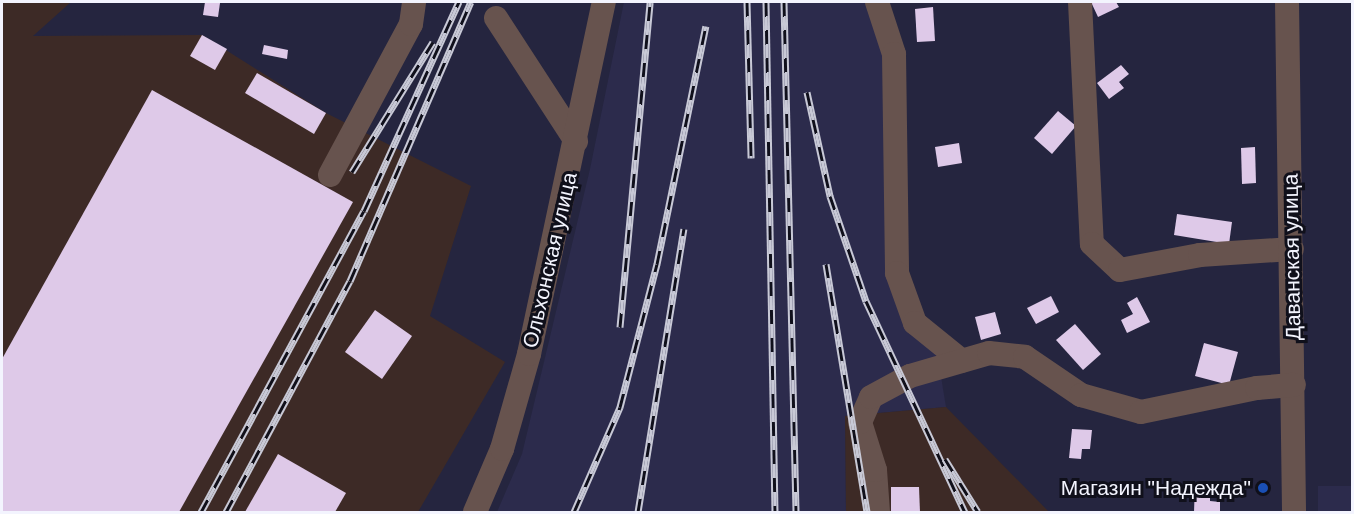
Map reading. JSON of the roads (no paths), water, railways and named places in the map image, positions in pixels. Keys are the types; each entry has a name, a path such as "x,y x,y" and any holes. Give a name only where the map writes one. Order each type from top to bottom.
{"street":[{"path":"330,175 411,24 414,2"},
{"name":"Ольхонская улица","path":"475,513 502,449 529,354 604,2"},
{"path":"877,2 894,54 897,273 915,323 962,361"},
{"path":"1080,2 1092,244 1120,270 1200,255 1292,249"},
{"name":"Даванская улица","path":"1287,2 1294,513"},
{"path":"496,18 576,141"},
{"path":"878,513 875,470 860,422 871,397 900,380 990,352 1024,357 1082,395 1141,412 1257,388 1294,386"}],"railway":[{"path":"201,512 364,211 459,2"},
{"path":"226,512 350,281 471,2"},
{"path":"620,327 650,2"},
{"path":"747,2 751,158"},
{"path":"766,2 775,512"},
{"path":"784,2 796,512"},
{"path":"574,512 620,407 657,264 706,26"},
{"path":"352,172 433,42"},
{"path":"807,92 830,196 866,301 965,512"},
{"path":"638,512 684,229"},
{"path":"826,264 867,512"},
{"path":"945,459 978,512"}],"place":[{"name":"Магазин \"Надежда\"","path":"1263,488"}]}
